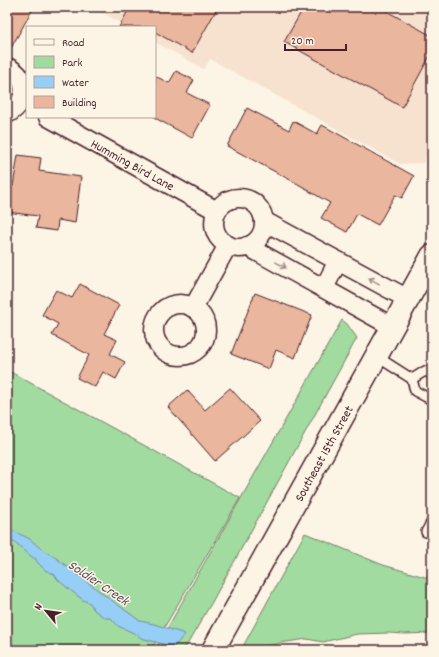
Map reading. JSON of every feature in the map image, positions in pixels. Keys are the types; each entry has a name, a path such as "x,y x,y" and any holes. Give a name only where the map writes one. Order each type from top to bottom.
{"main road":[{"name":"Southeast 15th Street","path":"213,650 432,256"}],"street":[{"path":"7,68 17,73 21,80 24,92 24,104 7,114"},
{"name":"Humming Bird Lane","path":"50,118 217,211"},
{"path":"246,198 259,207 264,221 264,228 260,237 255,242 247,246 238,248 228,245 218,237 214,220 217,211 223,204 231,199 246,198"},
{"path":"264,221 408,299"},
{"path":"193,308 228,245"},
{"path":"247,246 393,326"},
{"path":"324,288 338,261"}],"lane":[{"path":"376,356 412,379 415,391 432,400"},
{"path":"412,379 424,371 432,374"},
{"path":"426,532 432,521"}],"shaded area":[{"path":"92,7 432,7 432,148 423,163 400,164 210,59 204,69 156,43 156,26 126,26"}],"green space":[{"path":"342,320 347,324 357,338 212,602 184,650 155,650"},
{"path":"7,370 240,498 151,650 7,650"},
{"path":"305,533 383,565 432,579 432,633 357,634 323,642 307,639 280,643 254,650 241,650"}],"water":[{"path":"7,528 30,539 40,548 56,558 140,621 185,634 174,647 141,638 136,634 118,626 111,618 105,618 94,610 90,603 83,600 59,581 54,574 45,570 36,559 16,543 7,540"}],"building":[{"path":"7,7 34,7 7,55"},
{"path":"130,7 218,7 192,53 156,33 156,26 120,26"},
{"path":"304,7 379,7 432,36 432,52 402,107 284,42"},
{"path":"176,71 194,80 187,93 210,105 192,138 155,118 156,76 169,83"},
{"path":"247,108 289,130 293,121 317,134 322,125 414,176 402,198 395,195 378,225 357,214 347,232 321,218 330,203 309,190 227,146"},
{"path":"18,155 41,158 39,171 81,177 75,223 58,220 57,231 36,228 38,216 7,212 7,185 13,186"},
{"path":"80,284 119,305 104,334 117,340 110,354 125,362 116,379 103,372 95,387 77,378 89,355 52,335 58,324 42,315 56,290 72,298"},
{"path":"255,293 312,315 295,358 276,350 269,369 231,354"},
{"path":"230,388 260,421 215,461 168,407 187,390 205,410"}],"water label":[{"name":"Soldier Creek","path":"99,582"}]}
